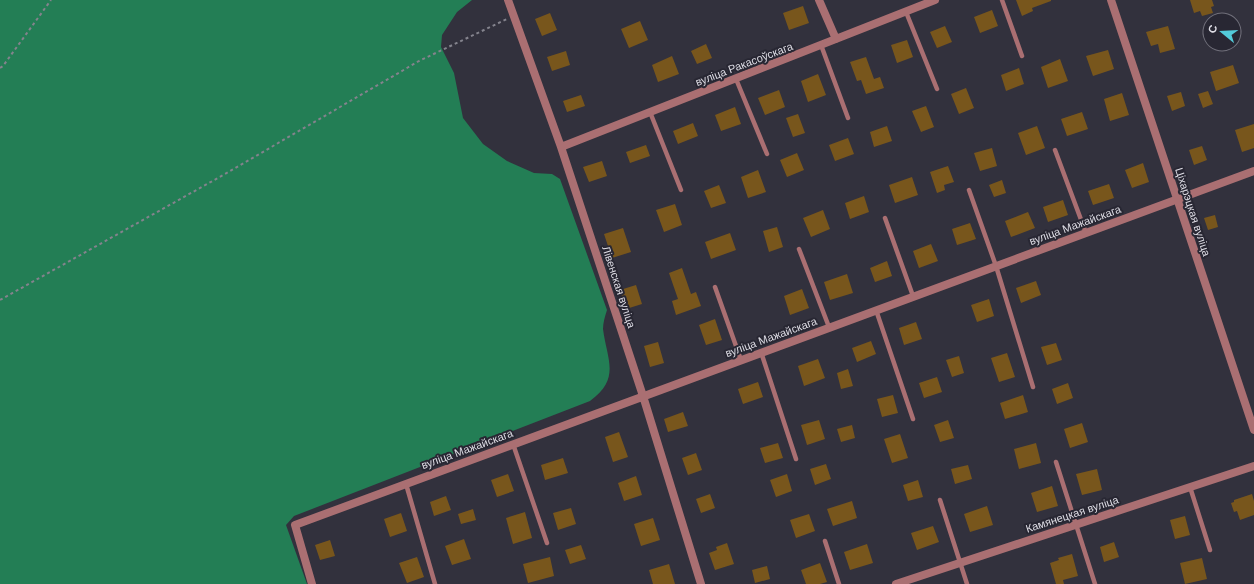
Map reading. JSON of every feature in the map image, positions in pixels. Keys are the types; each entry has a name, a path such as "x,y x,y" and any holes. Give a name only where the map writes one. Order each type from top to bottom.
{"street":[{"name":"Лівенская вуліца","path":"508,0 561,147 643,396 701,584"},
{"path":"819,0 836,39"},
{"name":"вуліца Ракасоўскага","path":"561,147 936,0"},
{"name":"Ціхарэцкая вуліца","path":"1111,0 1254,430"},
{"name":"вуліца Мажайскага","path":"312,584 296,525 1254,171"},
{"name":"Камянецкая вуліца","path":"896,584 1254,466"}],"lane":[{"path":"1002,0 1022,56"},
{"path":"906,12 937,89"},
{"path":"821,45 848,118"},
{"path":"736,79 767,154"},
{"path":"650,112 681,190"},
{"path":"1055,150 1086,232"},
{"path":"969,190 996,266 1034,387"},
{"path":"885,218 913,296"},
{"path":"799,249 829,327"},
{"path":"715,287 741,360"},
{"path":"876,310 913,419"},
{"path":"761,352 796,459"},
{"path":"513,444 547,543"},
{"path":"1056,462 1095,584"},
{"path":"406,484 435,584"},
{"path":"1190,487 1210,550"},
{"path":"940,500 967,584"},
{"path":"825,542 839,584"}],"path":[{"path":"0,68 51,0"},
{"path":"0,300 225,174 419,61 513,16"}],"green space":[{"path":"0,0 472,0 457,12 442,35 441,47 454,73 463,118 483,144 507,161 534,173 552,174 560,179 607,310 603,329 610,368 606,384 600,393 590,401 294,516 286,525 307,584 0,584"}],"building":[{"path":"1016,0 1051,1 1032,8 1033,11 1022,16"},
{"path":"1190,0 1212,0 1214,6 1211,7 1213,12 1202,12 1202,16 1200,11 1194,13"},
{"path":"803,6 809,23 789,30 783,13"},
{"path":"992,10 998,26 980,33 974,17"},
{"path":"550,13 557,30 542,36 535,19"},
{"path":"640,21 648,40 629,48 621,29"},
{"path":"945,26 952,42 937,48 930,32"},
{"path":"1168,26 1175,49 1160,53 1158,44 1151,46 1146,32"},
{"path":"907,40 913,57 897,63 891,45"},
{"path":"706,44 712,58 697,64 691,51"},
{"path":"1108,50 1114,69 1093,76 1086,56"},
{"path":"566,51 570,65 552,71 547,57"},
{"path":"672,56 679,74 658,82 652,65"},
{"path":"866,57 874,79 880,77 884,88 866,94 861,80 857,81 850,62"},
{"path":"1060,59 1068,81 1048,88 1041,67"},
{"path":"1233,65 1239,83 1216,91 1210,72"},
{"path":"1019,68 1024,84 1006,91 1001,75"},
{"path":"818,74 826,95 808,102 801,81"},
{"path":"966,88 974,108 959,114 951,94"},
{"path":"779,90 785,107 765,115 758,98"},
{"path":"1208,91 1213,104 1203,108 1198,94"},
{"path":"1181,92 1185,106 1172,111 1167,96"},
{"path":"1122,93 1129,115 1110,121 1104,99"},
{"path":"581,95 585,106 567,112 563,101"},
{"path":"926,106 934,127 921,132 912,111"},
{"path":"735,107 741,124 721,131 715,115"},
{"path":"1082,112 1088,129 1067,136 1061,119"},
{"path":"798,114 805,133 793,137 786,118"},
{"path":"693,123 698,136 678,144 673,131"},
{"path":"1254,124 1254,148 1242,152 1235,130"},
{"path":"887,126 892,141 874,147 870,132"},
{"path":"1037,126 1045,148 1026,155 1018,133"},
{"path":"848,138 854,154 835,161 829,145"},
{"path":"646,145 650,156 630,163 626,152"},
{"path":"1202,146 1207,160 1194,165 1189,150"},
{"path":"992,148 997,166 980,171 974,153"},
{"path":"797,153 804,170 787,177 780,160"},
{"path":"602,161 607,176 589,182 583,167"},
{"path":"1143,163 1149,182 1132,188 1125,170"},
{"path":"948,166 954,182 944,185 945,190 937,193 930,172"},
{"path":"758,170 766,192 748,198 741,177"},
{"path":"912,177 918,195 895,203 889,185"},
{"path":"1002,180 1006,193 994,197 989,185"},
{"path":"1109,184 1114,198 1093,205 1088,191"},
{"path":"719,185 726,203 711,208 704,191"},
{"path":"864,196 869,212 850,219 845,203"},
{"path":"1063,200 1068,215 1048,222 1043,207"},
{"path":"675,204 682,225 664,232 656,210"},
{"path":"823,210 830,229 811,237 803,218"},
{"path":"1028,212 1035,228 1011,237 1005,221"},
{"path":"1215,215 1218,227 1208,230 1204,218"},
{"path":"970,223 976,239 957,245 952,229"},
{"path":"777,227 783,247 769,252 763,231"},
{"path":"623,228 631,252 612,258 604,234"},
{"path":"730,233 736,250 711,259 705,242"},
{"path":"931,244 938,261 919,268 913,251"},
{"path":"887,261 892,276 875,282 870,268"},
{"path":"682,268 691,294 696,292 701,306 676,315 672,301 678,299 669,273"},
{"path":"847,274 853,293 830,300 824,282"},
{"path":"1036,281 1041,295 1021,303 1016,288"},
{"path":"636,285 642,304 626,309 620,290"},
{"path":"802,289 809,308 790,315 784,296"},
{"path":"989,299 994,316 977,322 971,305"},
{"path":"715,319 722,340 706,345 699,325"},
{"path":"916,322 922,339 904,345 899,328"},
{"path":"871,341 876,354 857,362 852,348"},
{"path":"658,342 664,363 650,367 644,346"},
{"path":"1056,343 1062,360 1047,365 1041,347"},
{"path":"1007,353 1015,377 999,382 991,358"},
{"path":"959,356 964,373 952,377 946,360"},
{"path":"818,359 825,378 804,386 798,366"},
{"path":"848,369 853,386 841,389 837,373"},
{"path":"937,377 942,392 924,398 919,383"},
{"path":"758,382 763,397 743,404 738,389"},
{"path":"1068,383 1073,398 1057,404 1052,389"},
{"path":"893,395 898,413 882,417 877,399"},
{"path":"1023,395 1028,412 1005,419 1000,403"},
{"path":"683,412 688,426 668,432 664,419"},
{"path":"819,420 825,439 807,445 801,425"},
{"path":"948,420 954,438 940,442 934,425"},
{"path":"1082,423 1088,442 1070,448 1064,429"},
{"path":"852,425 855,438 841,442 837,429"},
{"path":"619,432 628,457 613,462 605,437"},
{"path":"900,434 908,458 892,463 884,439"},
{"path":"778,443 783,458 765,463 760,448"},
{"path":"1036,443 1041,463 1019,469 1014,449"},
{"path":"696,453 702,470 688,475 682,458"},
{"path":"563,458 568,473 545,480 541,465"},
{"path":"826,464 831,479 815,485 810,469"},
{"path":"968,465 972,479 955,484 951,469"},
{"path":"1097,469 1102,490 1082,495 1076,474"},
{"path":"508,474 514,491 497,497 491,480"},
{"path":"787,474 792,491 776,497 770,480"},
{"path":"636,476 642,495 624,501 618,483"},
{"path":"918,480 923,497 908,501 903,485"},
{"path":"1052,486 1058,506 1037,512 1031,493"},
{"path":"710,494 715,508 701,513 696,499"},
{"path":"1252,494 1254,501 1254,515 1240,520 1237,511 1234,512 1231,503 1234,502 1234,500"},
{"path":"446,496 451,510 434,516 430,502"},
{"path":"852,501 857,518 833,526 827,509"},
{"path":"987,506 993,525 970,532 964,514"},
{"path":"571,508 576,524 558,530 553,513"},
{"path":"473,509 476,520 461,524 458,514"},
{"path":"525,512 532,538 513,544 506,518"},
{"path":"401,513 407,531 390,537 384,519"},
{"path":"809,514 815,531 796,538 790,520"},
{"path":"1185,516 1190,535 1175,539 1170,520"},
{"path":"653,518 660,540 641,546 634,524"},
{"path":"933,526 939,542 917,550 911,533"},
{"path":"464,539 471,559 452,565 445,546"},
{"path":"330,540 335,556 320,560 315,545"},
{"path":"1114,542 1119,557 1104,562 1100,547"},
{"path":"727,543 734,564 715,570 709,553 717,550 716,547"},
{"path":"867,544 873,563 850,570 844,552"},
{"path":"581,545 586,559 570,564 565,550"},
{"path":"1072,554 1078,576 1063,580 1064,584 1056,584 1050,563 1059,560 1058,558"},
{"path":"417,557 424,577 407,583 399,563"},
{"path":"550,557 554,576 528,583 523,564"},
{"path":"1202,558 1207,579 1185,584 1180,563"},
{"path":"820,563 827,582 820,584 806,584 801,570"},
{"path":"669,564 675,584 653,584 649,570"},
{"path":"767,566 770,579 755,583 752,570"}]}
